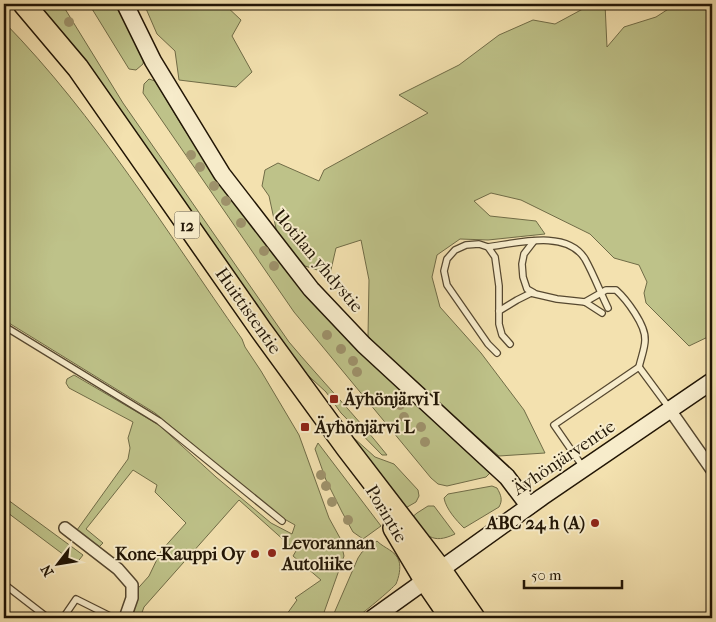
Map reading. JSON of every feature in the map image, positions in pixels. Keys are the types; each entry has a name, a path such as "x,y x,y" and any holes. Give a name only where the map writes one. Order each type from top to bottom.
{"highway":[{"name":"Huittistentie","path":"24,4 78,68 261,330 347,448 432,575 451,618"},
{"name":"Huittistentie","path":"432,575 474,618"}],"main road":[{"name":"Uotilan yhdystie","path":"125,4 153,61 222,174 311,289 364,345 508,477 529,506"},
{"name":"Äyhönjärventie","path":"373,618 529,506 712,382"}],"street":[{"path":"670,410 712,470"},
{"path":"65,528 118,569 132,584 132,598 125,618"}],"lane":[{"path":"488,248 534,241 556,240 569,245 584,258 608,308"},
{"path":"534,241 524,254 522,264 523,277 527,289 536,294"},
{"path":"497,353 488,344 447,285 444,271 447,259 455,250 466,245 479,244 488,248 495,257 498,269 499,324 502,335 510,344"},
{"path":"584,469 554,425 639,367 645,339 642,325 623,296 616,290 606,290 585,302"},
{"path":"499,311 531,293 557,299 585,302 602,312"},
{"path":"4,326 159,421 282,521"},
{"path":"639,367 670,410"},
{"path":"4,584 48,618"},
{"path":"63,618 76,599 114,618"}],"green space":[{"path":"38,4 62,4 123,103 289,342 387,455 382,455 341,413 326,392 285,354 67,40"},
{"path":"89,4 119,4 144,57 143,64 136,70 129,69"},
{"path":"144,4 224,4 241,20 232,36 252,72 236,87 179,80 175,51 157,34"},
{"path":"592,4 605,4 607,47 624,27 656,17 673,6 670,4 712,4 712,335 689,346 646,303 644,293 647,282 639,265 614,258 590,234 521,200 491,193 474,201 490,216 536,221 545,234 488,240 460,239 437,255 432,277 440,307 481,353 524,410 545,453 499,456 408,377 368,336 369,280 361,240 336,248 330,274 305,266 277,233 269,196 262,186 265,170 278,163 319,181 324,170 428,113 399,95 459,65 499,35 533,20 555,24"},
{"path":"4,22 38,58 100,135 129,175 242,339 245,347 299,435 329,518 340,538 344,556 322,618 284,618 297,600 295,598 321,580 293,556 296,551 239,500 144,607 140,618 122,611 123,605 149,576 161,551 186,523 155,492 157,485 133,470 86,529 103,543 98,548 77,530 128,459 130,448 128,438 133,422 69,388 66,383 67,379 74,375 159,425 216,477 271,523 292,534 295,525 279,516 155,413 4,320"},
{"path":"149,79 155,81 184,129 236,205 491,472 486,477 447,486 438,484 431,478 294,312 143,93 144,84"},
{"path":"344,429 375,457 394,464 418,490 419,496 416,502 402,510"},
{"path":"318,443 381,526 363,539 353,532 326,480 315,449"},
{"path":"492,486 497,488 500,495 501,502 499,507 464,528 449,510 444,498 448,494"},
{"path":"4,497 83,555 76,564 4,510"},
{"path":"428,506 434,506 455,534 441,539 430,537 410,519"},
{"path":"377,541 392,552 399,561 400,567 396,584 355,618 332,618 358,558 362,552"}],"place":[{"name":"Äyhönjärvi I","path":"334,399"},
{"name":"Äyhönjärvi L","path":"305,427"},
{"name":"ABC 24 h (A)","path":"595,523"},
{"name":"Levorannan Autoliike","path":"272,553"},
{"name":"Kone-Kauppi Oy","path":"255,554"}]}
